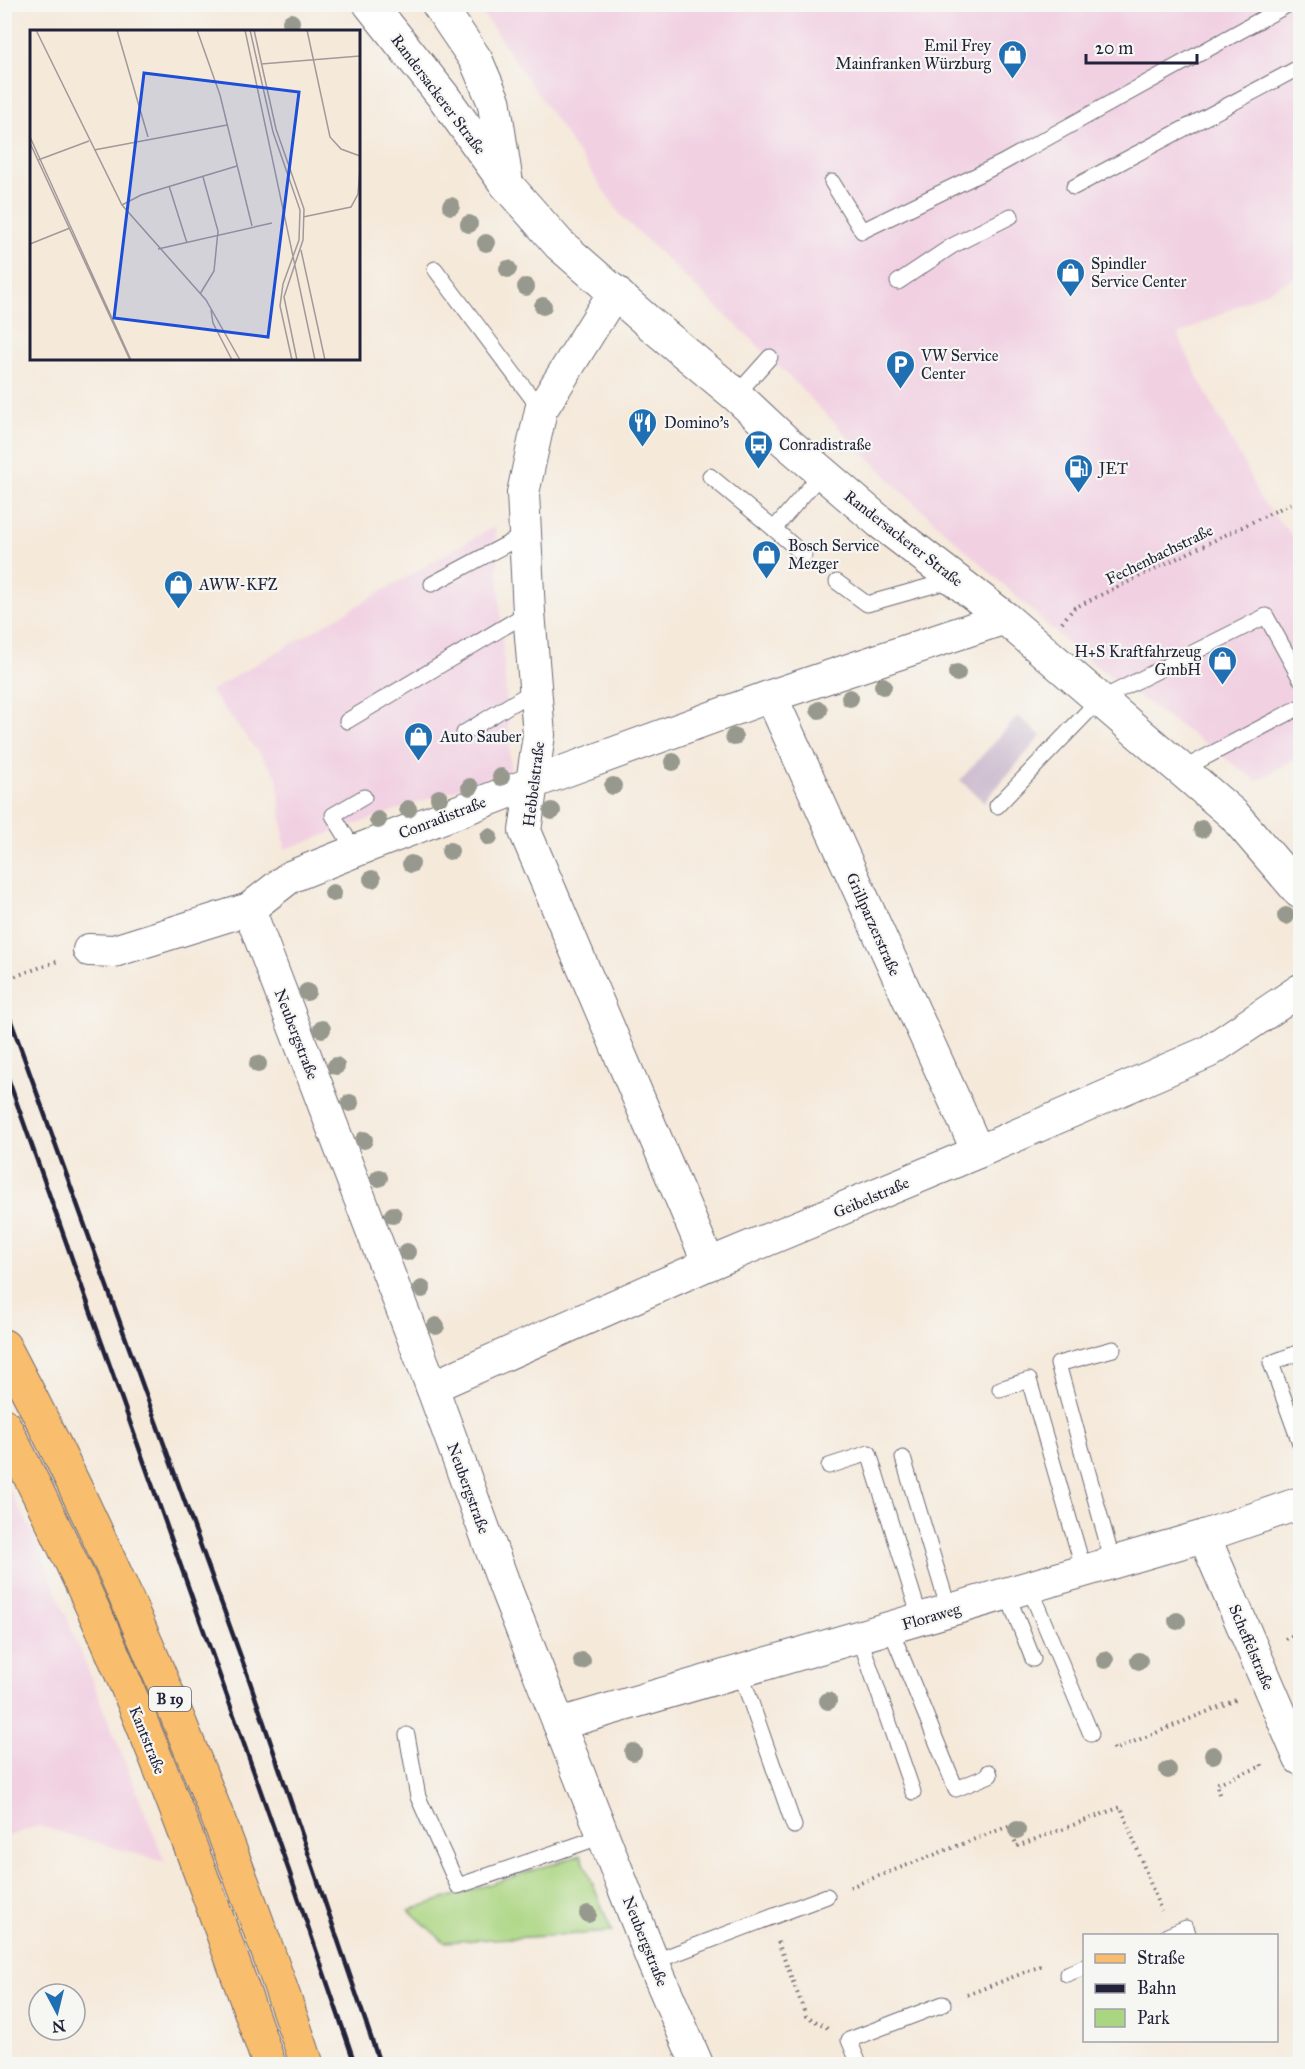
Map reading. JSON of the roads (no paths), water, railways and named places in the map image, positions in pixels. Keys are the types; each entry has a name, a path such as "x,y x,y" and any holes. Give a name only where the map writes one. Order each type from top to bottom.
{"main road":[{"name":"B 19","path":"4,1346 132,1608 174,1706 220,1823 307,2064"},
{"name":"Kantstraße","path":"4,1425 94,1612 145,1733 190,1846 268,2064"}],"street":[{"name":"Randersackerer Straße","path":"370,4 443,96 506,184 559,244 736,395 822,473 880,522 1040,647 1234,815 1300,892"},
{"name":"Randersackerer Straße","path":"438,4 476,60 494,102 506,184"},
{"name":"Hebbelstraße","path":"615,291 541,410 523,493 529,612 539,735 525,831 709,1264"},
{"name":"Conradistraße","path":"90,950 114,951 249,909 290,877 355,851 532,783 771,696 1005,618"},
{"name":"Grillparzerstraße","path":"771,696 978,1152"},
{"name":"Neubergstraße","path":"249,909 432,1387 507,1592 653,1962 697,2064"},
{"name":"Geibelstraße","path":"432,1387 709,1264 978,1152 1208,1052 1300,990"},
{"name":"Floraweg","path":"559,1724 1204,1536 1300,1503"},
{"name":"Scheffelstraße","path":"1204,1536 1300,1759"}],"lane":[{"path":"832,182 862,231 1002,163 1289,4"},
{"path":"1074,187 1300,67"},
{"path":"898,282 952,246 1011,216"},
{"path":"435,269 541,410"},
{"path":"736,395 770,357"},
{"path":"774,529 822,473"},
{"path":"710,476 804,555"},
{"path":"432,584 524,535"},
{"path":"837,582 867,604 955,579"},
{"path":"347,721 529,612"},
{"path":"997,806 1099,700 1266,616 1300,678"},
{"path":"464,733 536,689"},
{"path":"1181,770 1300,707"},
{"path":"355,851 333,815 364,796"},
{"path":"1099,1567 1058,1364 1113,1349"},
{"path":"1300,1352 1271,1363 1300,1443"},
{"path":"1000,1389 1029,1380 1099,1567"},
{"path":"829,1466 869,1453 934,1614"},
{"path":"903,1458 934,1614"},
{"path":"1018,1590 1033,1659"},
{"path":"1018,1590 1091,1734"},
{"path":"890,1628 956,1789 990,1775 989,1772"},
{"path":"859,1636 913,1792"},
{"path":"740,1671 794,1826"},
{"path":"407,1735 418,1797 458,1886 603,1836"},
{"path":"653,1962 827,1896"},
{"path":"1171,1934 1186,1928 1189,1934"},
{"path":"1066,1974 1083,1967"},
{"path":"859,2064 849,2040 943,2004"}],"railway":[{"path":"4,1002 250,1682 380,2064"},
{"path":"4,1067 289,1871 355,2064"}],"place":[{"name":"Emil Frey Mainfranken Würzburg","path":"1012,80"},
{"name":"Spindler Service Center","path":"1070,298"},
{"name":"VW Service Center","path":"900,390"},
{"name":"Domino's","path":"643,448"},
{"name":"Conradistraße","path":"758,470"},
{"name":"JET","path":"1078,494"},
{"name":"Bosch Service Mezger","path":"767,580"},
{"name":"AWW-KFZ","path":"178,610"},
{"name":"H+S Kraftfahrzeug GmbH","path":"1222,686"},
{"name":"Auto Sauber","path":"419,762"}]}
